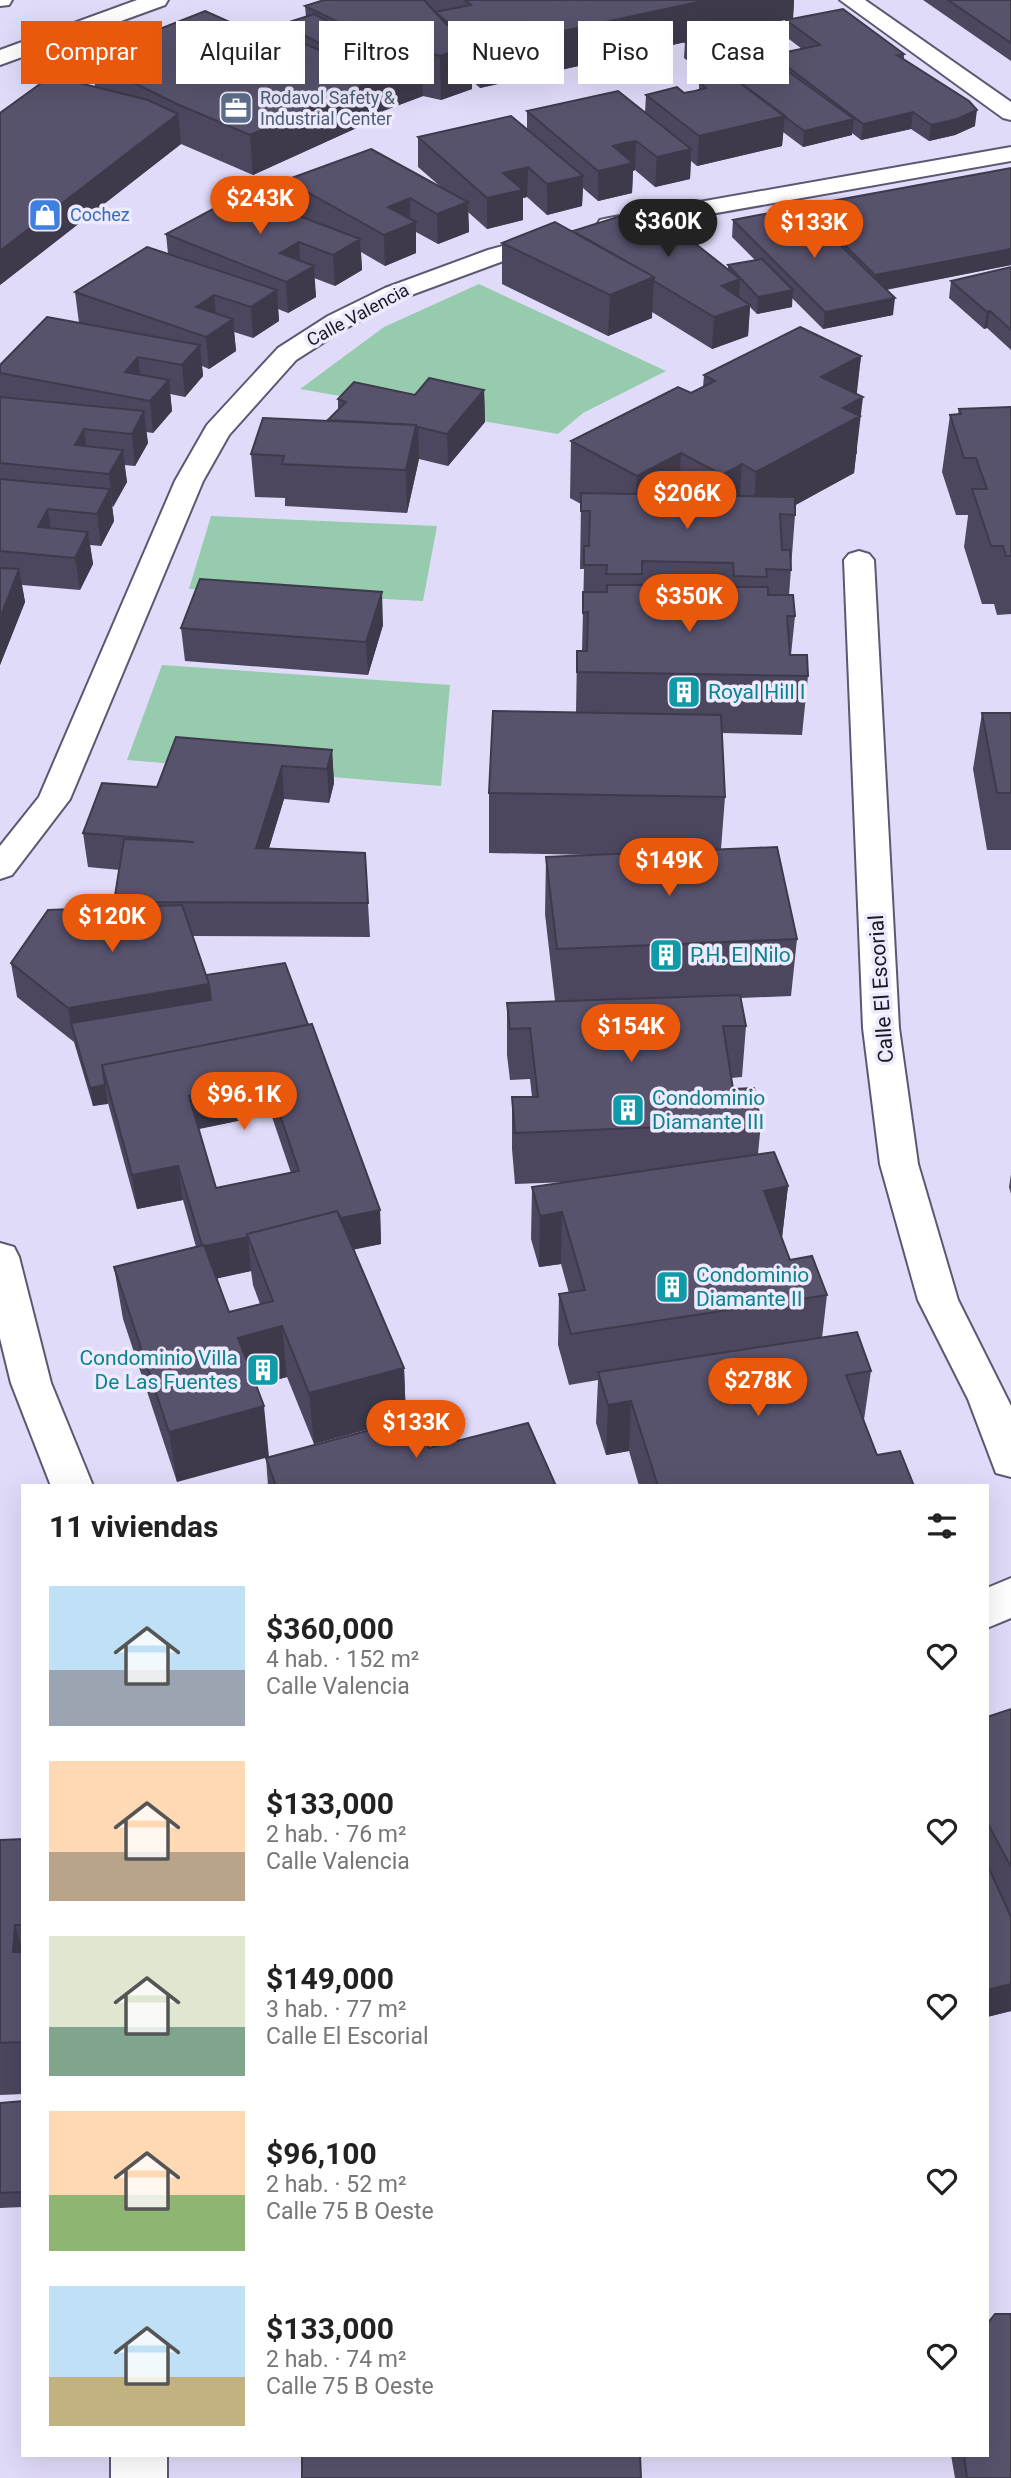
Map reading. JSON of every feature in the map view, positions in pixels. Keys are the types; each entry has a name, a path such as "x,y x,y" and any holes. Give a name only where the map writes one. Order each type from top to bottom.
{"street":[{"path":"0,58 157,0"},
{"path":"852,0 1011,113"},
{"path":"1011,131 1003,141 1011,154"},
{"name":"Calle Valencia","path":"0,868 54,799 189,481 217,431 287,354 337,322 394,293 497,255 637,218 1011,154"},
{"name":"Calle El Escorial","path":"859,560 881,1027 899,1164 939,1300 999,1405 1011,1461"},
{"path":"0,1257 31,1383 71,1484"},
{"path":"989,1609 1011,1596"},
{"path":"139,2457 139,2478"}],"green space":[{"path":"479,284 666,371 583,413 558,434 300,389 384,327"},
{"path":"211,516 437,526 423,601 189,589"},
{"path":"162,665 450,685 441,786 127,760"}],"building":[{"path":"324,0 424,0 448,26 448,53 440,56 434,54 434,21 336,21 305,6"},
{"path":"465,0 707,0 610,21 578,21 578,28 564,31 564,21 448,23 435,12 471,5"},
{"path":"948,0 1011,0 1011,43"},
{"path":"843,9 904,54 897,55 969,101 977,110 957,119 931,125 913,112 863,124 789,68 789,51 820,45 786,20"},
{"path":"205,11 227,21 180,21"},
{"path":"314,14 327,21 319,21 319,43 305,36 305,21 292,21"},
{"path":"176,22 176,84 305,84 305,44 319,50 319,84 366,84 250,135 136,84 162,84 162,28"},
{"path":"789,72 854,119 804,131 741,84 789,84"},
{"name":"Cochez","path":"40,84 83,84 148,100 178,114 0,251 0,113"},
{"path":"701,84 742,84 785,116 699,136 646,95 677,87 684,93 706,88"},
{"path":"618,91 691,149 657,157 636,141 624,143 613,146 633,163 598,171 527,111"},
{"path":"511,116 583,176 547,184 528,167 503,173 523,190 487,198 418,137"},
{"path":"371,149 468,202 437,214 410,198 388,207 416,222 384,235 286,180"},
{"path":"1011,168 1011,249 875,275 805,206"},
{"path":"241,194 360,239 333,255 299,242 280,253 314,266 286,282 166,234"},
{"path":"649,207 740,279 722,286 750,305 714,317 654,281 654,277 573,231"},
{"path":"801,207 895,298 825,312 733,220"},
{"path":"555,222 654,277 610,295 502,243"},
{"path":"147,247 277,290 251,307 214,295 196,307 233,319 206,337 75,292"},
{"path":"762,259 793,290 758,297 728,265"},
{"path":"1011,267 1011,330 951,281"},
{"path":"47,317 200,345 182,365 138,357 125,372 169,380 150,401 0,373 0,365"},
{"path":"800,327 861,356 821,377 863,397 843,408 860,416 756,472 742,464 722,475 681,453 637,476 571,441 678,387 691,393 715,381 704,375"},
{"path":"429,378 484,390 447,434 418,427 416,435 416,425 328,420 346,402 338,399 354,382 415,395"},
{"path":"0,397 144,411 132,434 84,429 75,445 123,450 109,474 0,463"},
{"path":"1011,407 1011,556 1006,556 1003,546 991,546 972,489 987,489 976,458 964,458 950,415 961,414 959,409"},
{"path":"263,418 416,425 406,470 282,464 284,456 251,454"},
{"path":"0,479 110,489 97,514 48,509 38,527 88,532 75,558 0,551"},
{"path":"581,493 795,497 795,515 780,514 782,550 790,550 791,570 766,569 767,577 734,576 733,563 642,561 642,574 606,574 607,565 584,565 584,546 589,546 590,511 581,511"},
{"path":"0,568 19,569 0,618"},
{"path":"200,579 382,592 366,642 181,628"},
{"path":"607,585 643,585 643,598 735,600 735,587 768,587 768,595 793,595 795,616 787,616 790,655 807,655 808,676 577,672 577,651 587,651 588,612 583,613 583,592 607,592"},
{"path":"493,711 721,715 725,797 489,793"},
{"path":"982,713 1011,713 1011,793 997,793"},
{"path":"176,737 332,750 327,769 282,766 256,848 365,853 368,903 114,902 124,839 194,842 83,833 102,783 157,787"},
{"path":"777,847 797,939 557,949 546,857"},
{"path":"182,905 209,984 68,1008 11,963 48,910"},
{"path":"285,963 308,1025 102,1065 105,1085 90,1088 71,1023 211,1000 206,975"},
{"path":"740,995 746,1026 723,1026 733,1089 754,1088 761,1123 515,1133 512,1097 538,1097 530,1028 510,1029 507,1003"},
{"path":"312,1024 380,1210 341,1218 337,1211 247,1234 248,1237 202,1245 178,1166 132,1175 102,1065","holes":["268,1080 299,1171 216,1188 189,1096"]},
{"path":"774,1152 788,1186 764,1191 790,1260 812,1256 827,1295 571,1334 559,1294 585,1290 562,1212 540,1216 532,1187"},
{"path":"337,1211 404,1368 309,1393 282,1326 238,1338 264,1406 169,1432 114,1267 204,1245 229,1312 273,1301 247,1234"},
{"path":"857,1332 871,1371 846,1375 877,1455 900,1451 913,1484 657,1484 631,1401 608,1405 598,1372"},
{"path":"415,1418 429,1448 528,1423 555,1484 275,1484 266,1458"},
{"path":"1011,1709 1011,1867 989,1826 989,1716"},
{"path":"21,1839 21,1925 15,1925 13,1952 21,1952 21,2042 0,2043 0,1840"},
{"path":"989,1868 1011,1917 1011,1984 989,1990"},
{"path":"21,2101 21,2192 0,2193 0,2103"},
{"path":"995,2314 1011,2314 1011,2478 967,2478 964,2457 989,2457 989,2322"},
{"path":"302,2457 640,2457 641,2478 302,2478"}],"place":[{"name":"Rodavol Safety & Industrial Center","path":"236,108"},
{"name":"Cochez","path":"45,215"},
{"name":"Royal Hill I","path":"684,692"},
{"name":"P.H. El Nilo","path":"666,955"},
{"name":"Condominio Diamante III","path":"628,1110"},
{"name":"Condominio Diamante II","path":"672,1287"},
{"name":"Condominio Villa De Las Fuentes","path":"263,1370"}]}
